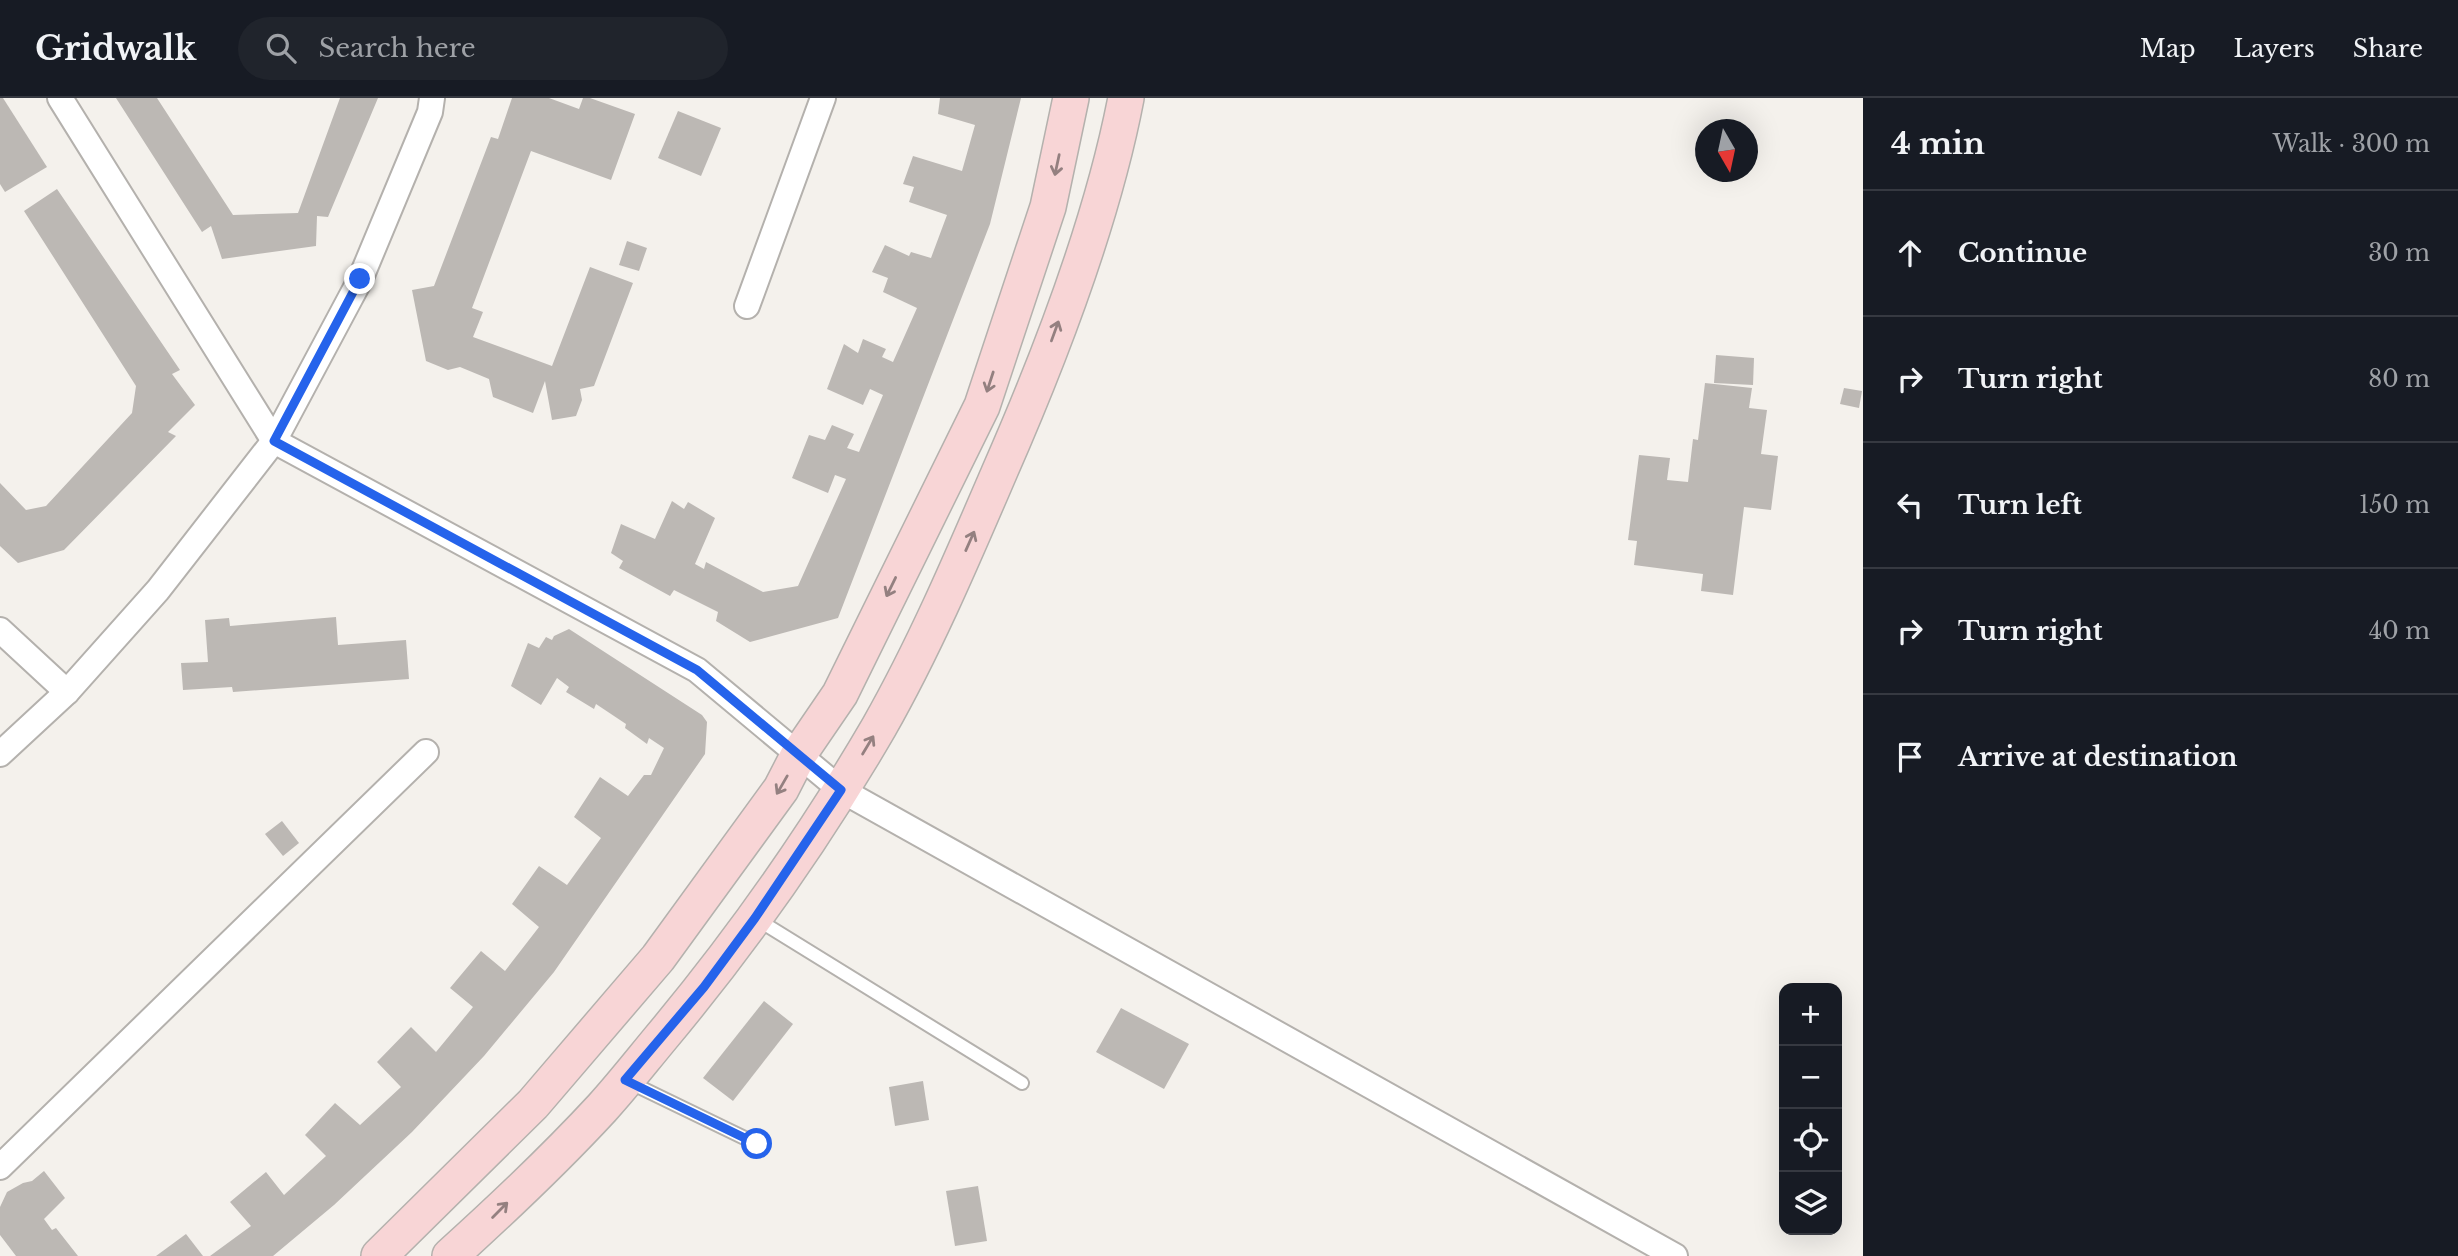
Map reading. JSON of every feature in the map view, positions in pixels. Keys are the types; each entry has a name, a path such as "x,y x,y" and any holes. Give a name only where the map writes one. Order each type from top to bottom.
{"main road":[{"path":"379,1256 533,1104 658,958 774,799 799,754 840,694 982,406 1048,207 1071,98"},
{"path":"450,1256 602,1107 704,987 755,918 841,790 881,724 950,585 1027,410 1082,258 1119,133 1126,98"}],"street":[{"path":"60,98 274,441 697,670 841,790 1675,1256"},
{"path":"0,754 67,692 158,590 274,441 360,279 430,112 432,98"},
{"path":"747,306 823,98"},
{"path":"0,630 67,692"},
{"path":"0,1167 426,752"}],"lane":[{"path":"755,918 1022,1083"},
{"path":"625,1080 757,1144"}],"building":[{"path":"0,98 3,98 47,167 5,192 0,184"},
{"path":"116,98 157,98 233,215 298,213 340,98 378,98 328,217 317,216 316,246 222,259 211,226 202,232"},
{"path":"512,98 549,98 579,109 583,98 590,98 635,114 611,180 531,151 472,308 483,312 473,337 552,366 590,267 633,283 594,386 580,389 582,400 576,416 552,420 545,381 533,413 493,397 489,379 460,367 448,370 426,361 412,290 434,286 491,137 498,139"},
{"path":"940,98 1021,98 990,224 838,618 750,642 716,621 718,612 674,590 670,596 619,568 623,561 611,553 621,524 655,539 672,501 684,509 688,502 715,518 695,564 704,569 706,562 763,592 798,586 846,479 835,475 828,493 792,478 809,435 825,440 832,425 854,434 847,448 859,452 883,395 870,389 863,405 827,389 844,344 858,353 863,339 886,349 882,357 893,362 917,308 883,292 888,278 872,272 885,245 909,256 911,252 931,258 947,215 909,202 914,187 903,184 913,156 962,171 975,125 938,114"},
{"path":"678,111 721,128 701,176 658,158"},
{"path":"57,189 180,370 172,374 195,405 168,432 176,436 64,550 18,563 0,546 0,483 26,510 46,506 132,413 136,386 24,211"},
{"path":"627,241 647,248 639,271 619,265"},
{"path":"1716,355 1754,358 1753,385 1714,383"},
{"path":"1705,383 1752,388 1749,408 1767,410 1761,454 1778,456 1771,510 1744,507 1733,595 1701,591 1703,574 1634,565 1637,541 1628,540 1639,455 1670,458 1667,480 1688,482 1693,439 1698,440"},
{"path":"1844,388 1862,391 1859,408 1840,404"},
{"path":"336,617 338,645 406,640 409,679 233,692 232,687 183,690 181,663 208,662 205,620 229,618 230,626"},
{"path":"569,629 702,715 707,722 705,754 554,972 484,1056 412,1132 334,1205 273,1256 210,1256 251,1226 230,1202 266,1172 284,1195 326,1156 305,1135 335,1103 360,1125 401,1087 377,1062 411,1027 436,1052 473,1007 450,988 481,951 505,971 539,927 512,904 539,866 567,885 601,838 574,817 600,777 628,796 644,775 651,775 664,748 649,738 647,744 625,728 626,724 596,704 594,709 566,692 569,687 557,678 541,705 511,686 528,643 539,648 546,637 552,640 554,636"},
{"path":"282,821 299,843 283,856 265,834"},
{"path":"764,1001 793,1024 733,1101 703,1078"},
{"path":"1121,1008 1189,1044 1164,1089 1096,1052"},
{"path":"923,1081 929,1120 895,1126 889,1087"},
{"path":"44,1171 65,1198 44,1219 52,1230 56,1228 78,1256 16,1256 0,1235 0,1207 7,1192 32,1181"},
{"path":"978,1186 987,1241 955,1246 946,1191"},
{"path":"186,1234 203,1256 156,1256"}],"route":[{"path":"360,279 274,441 697,670 841,790 755,918 704,987 625,1080 757,1144"}]}
